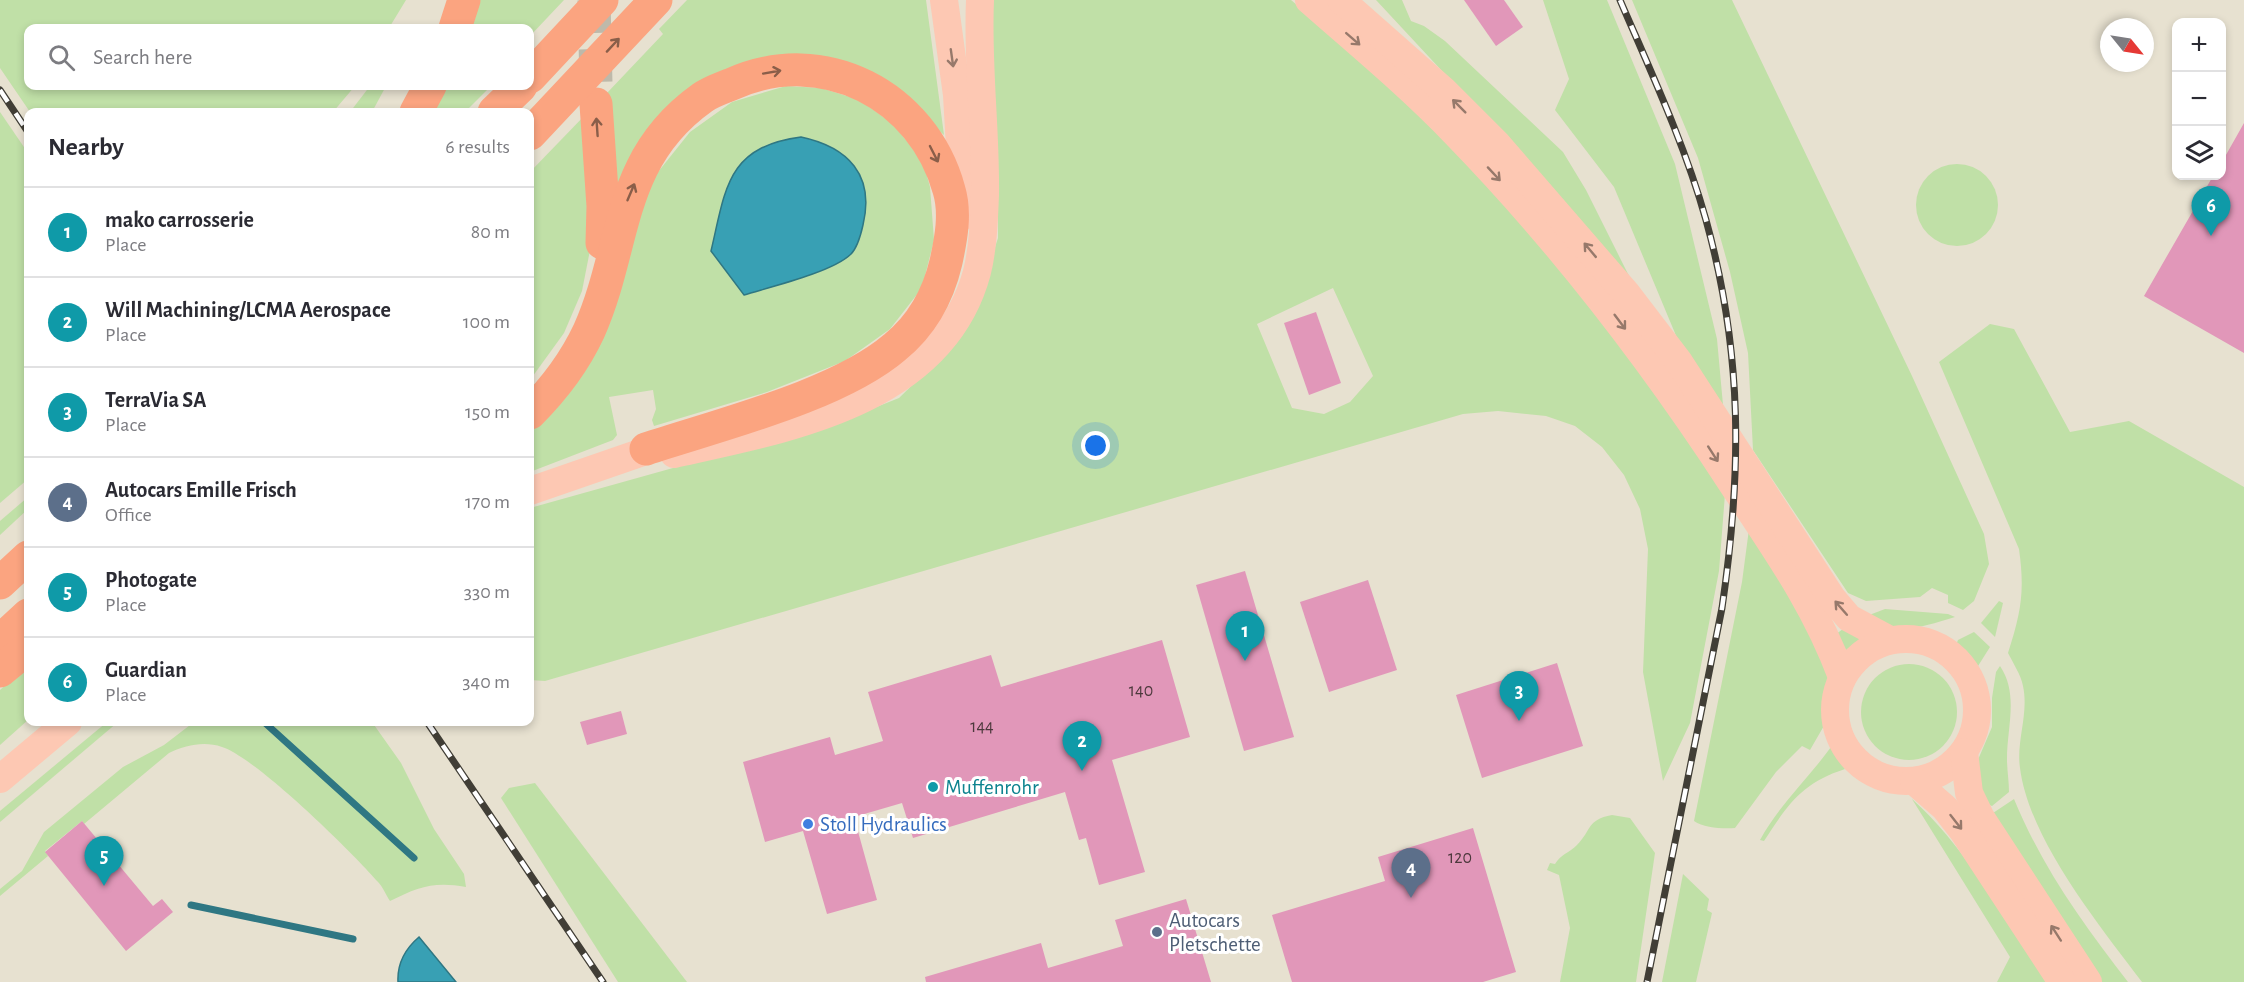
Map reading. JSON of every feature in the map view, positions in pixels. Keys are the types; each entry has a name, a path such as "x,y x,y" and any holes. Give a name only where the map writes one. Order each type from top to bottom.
{"highway":[{"path":"456,24 464,0"},
{"path":"534,72 602,0"},
{"path":"534,130 656,0"},
{"path":"534,408 567,370 588,332 603,291 624,208 642,164 669,128 703,97 749,76 796,68 859,82 887,99 912,119 934,151 950,192 952,235 940,287 921,320 895,348 856,373 799,398 646,449"},
{"path":"418,108 428,90"},
{"path":"498,108 516,90"},
{"path":"534,392 550,377 574,338 591,291 602,246 603,206 596,104"},
{"path":"0,583 24,561"},
{"path":"0,641 24,619"},
{"path":"0,671 24,651"}],"main road":[{"path":"534,490 646,449 802,409 850,393 884,375 916,348 936,321 951,295 965,230 957,95 944,0"},
{"path":"574,477 746,438 846,407 885,389 930,352 961,309 976,273 982,234 985,194 978,34 980,0"},
{"path":"1309,0 1455,133 1542,226 1607,304 1681,405 1786,566 1818,618 1842,677"},
{"path":"1341,0 1443,90 1497,144 1613,278 1679,362 1832,598 1849,618 1890,640"},
{"path":"1910,638 1930,642 1951,653 1967,671 1976,693 1978,713 1974,734 1965,752 1951,766 1934,776 1914,781 1894,780 1875,774 1858,763 1845,748 1837,729 1836,694 1842,677 1854,660 1870,647 1890,640 1910,638"},
{"path":"0,779 63,726"},
{"path":"1965,752 1970,793 1981,818 2088,982"},
{"path":"1914,781 1945,808 1963,831 2062,982"}],"green space":[{"path":"0,0 406,0 391,24 24,24 24,90 352,90 336,108 27,108 0,68"},
{"path":"479,0 564,0 534,32 534,24 470,24"},
{"path":"687,0 926,0 944,135 914,108 749,64 625,181 615,184 607,93 663,34 659,29"},
{"path":"990,0 1291,0 1395,87 1598,306 1725,494 1719,571 1690,723 1663,781 1643,672 1648,549 1640,509 1624,475 1602,447 1575,426 1546,416 1498,411 1463,414 545,681 534,680 534,507 844,420 899,398 942,356 976,305 998,238 998,174","holes":["1333,288 1373,376 1350,402 1324,414 1292,408 1257,324"]},
{"path":"1376,0 1402,0 1411,21 1424,26 1445,41 1563,152 1586,190 1632,282 1550,187"},
{"path":"1543,0 1607,0 1675,164 1717,339 1723,405 1677,338 1614,187 1555,110 1569,79"},
{"path":"1632,0 1732,0 1912,376 1984,534 1989,564 1974,601 1963,610 1948,603 1948,595 1932,588 1920,597 1866,601 1848,593 1753,450 1748,353 1730,272 1698,158"},
{"path":"786,86 821,88 860,100 893,124 923,161 930,187 934,240 922,288 890,329 845,361 767,392 654,426 652,420 656,409 653,390 609,397 617,435 613,440 534,470 534,420 635,229 654,177 690,132 732,102"},
{"path":"367,90 384,90 374,108 353,108"},
{"path":"443,90 487,90 469,108 432,108"},
{"path":"0,112 24,147 24,482 0,503"},
{"path":"588,112 591,245 582,291 564,333 534,374 534,168"},
{"path":"1957,164 1973,167 1986,176 1995,189 1998,205 1995,221 1986,234 1973,243 1957,246 1941,243 1928,234 1919,221 1916,205 1919,189 1928,176 1941,167"},
{"path":"1990,324 2014,329 2070,432 2129,421 2244,487 2244,982 2142,982 2068,880 2051,852 2026,795 2019,758 2024,707 2023,686 2008,653 2021,602 2022,578 2019,549 1939,362"},
{"path":"24,500 24,513 0,535 0,521"},
{"path":"1749,529 1835,635 1848,625 1862,637 1837,668 1826,695 1825,724 1810,750 1802,746 1776,772 1735,828 1714,828 1694,821 1742,582"},
{"path":"1999,601 2003,603 1995,637 1981,623"},
{"path":"1885,609 1948,614 1955,617 1920,627 1899,628 1877,623 1864,617"},
{"path":"1974,632 1990,647 1978,666 1964,649 1956,645 1958,640"},
{"path":"1909,664 1928,667 1943,678 1954,693 1957,712 1954,731 1943,746 1928,757 1909,760 1890,757 1875,746 1864,731 1861,712 1864,693 1875,678 1890,667"},
{"path":"2000,666 2006,677 2011,699 2007,759 2009,792 1992,806 1984,803 1977,762 1992,727 1992,698 1996,672"},
{"path":"24,669 24,724 0,745 0,690"},
{"path":"102,726 113,726 0,822 0,811"},
{"path":"189,726 375,726 401,763 434,829 464,874 466,887 435,885 409,892 390,901 380,884 365,868 279,786 237,754 215,745 202,744 169,753 84,824 82,821 45,851 48,856 0,896 0,889 22,871 44,832 123,767 164,745"},
{"path":"1831,747 1845,769 1818,781 1797,796 1764,841 1760,840 1776,815"},
{"path":"535,783 687,982 618,982 501,798 509,788"},
{"path":"1912,799 1932,818 1968,862 2047,982 1997,982 2010,957"},
{"path":"2014,799 2037,848 2065,894 2095,939 2128,982 2098,982 1990,815"},
{"path":"1612,815 1630,818 1655,853 1636,982 1560,982 1570,928 1559,875 1547,870 1550,863 1555,864 1582,840 1593,823"},
{"path":"1683,874 1709,899 1707,910 1712,913 1696,982 1662,982"}],"water":[{"path":"801,137 832,148 844,156 861,178 866,207 858,241 851,254 830,267 744,295 711,251 727,189 734,174 744,161 758,150 777,142"},
{"path":"419,937 456,982 398,982 403,957"}],"building":[{"path":"1464,0 1504,0 1523,27 1496,46"},
{"path":"2244,123 2244,353 2144,296 2211,180 2226,180 2226,155"},
{"path":"1316,312 1341,383 1309,395 1284,323"},
{"path":"1245,571 1294,737 1244,751 1196,585"},
{"path":"1368,580 1397,670 1329,692 1300,602"},
{"path":"1162,640 1190,737 1112,760 1145,872 1099,885 1086,838 1079,840 1065,792 913,838 902,803 854,817 877,900 827,914 803,831 765,842 743,762 830,737 835,755 883,741 868,692 991,655 1001,687"},
{"path":"1557,663 1583,746 1482,778 1456,695"},
{"path":"621,711 627,734 587,745 580,722"},
{"path":"82,821 153,906 162,899 173,912 126,951 45,852"},
{"path":"1473,828 1516,972 1483,982 1292,982 1272,915 1385,881 1378,857"},
{"name":"Autocars Pletschette","path":"1186,899 1211,982 926,982 925,977 1041,943 1048,968 1123,946 1115,920"}],"waterway":[{"path":"268,726 414,858"},
{"path":"191,905 353,939"}],"tunnel":[{"path":"594,0 596,84"}],"railway":[{"path":"1620,0 1678,136 1706,220 1727,318 1733,366 1735,413 1733,509 1722,608 1647,982"},
{"path":"0,90 24,126"},
{"path":"430,726 603,982"}],"place":[{"name":"Guardian","path":"2211,236"},
{"name":"mako carrosserie","path":"1245,661"},
{"name":"TerraVia SA","path":"1519,721"},
{"name":"Will Machining/LCMA Aerospace","path":"1082,771"},
{"name":"Muffenrohr","path":"933,787"},
{"name":"Stoll Hydraulics","path":"808,824"},
{"name":"Photogate","path":"104,886"},
{"name":"Autocars Emille Frisch","path":"1411,898"},
{"name":"Autocars Pletschette","path":"1157,932"}]}
